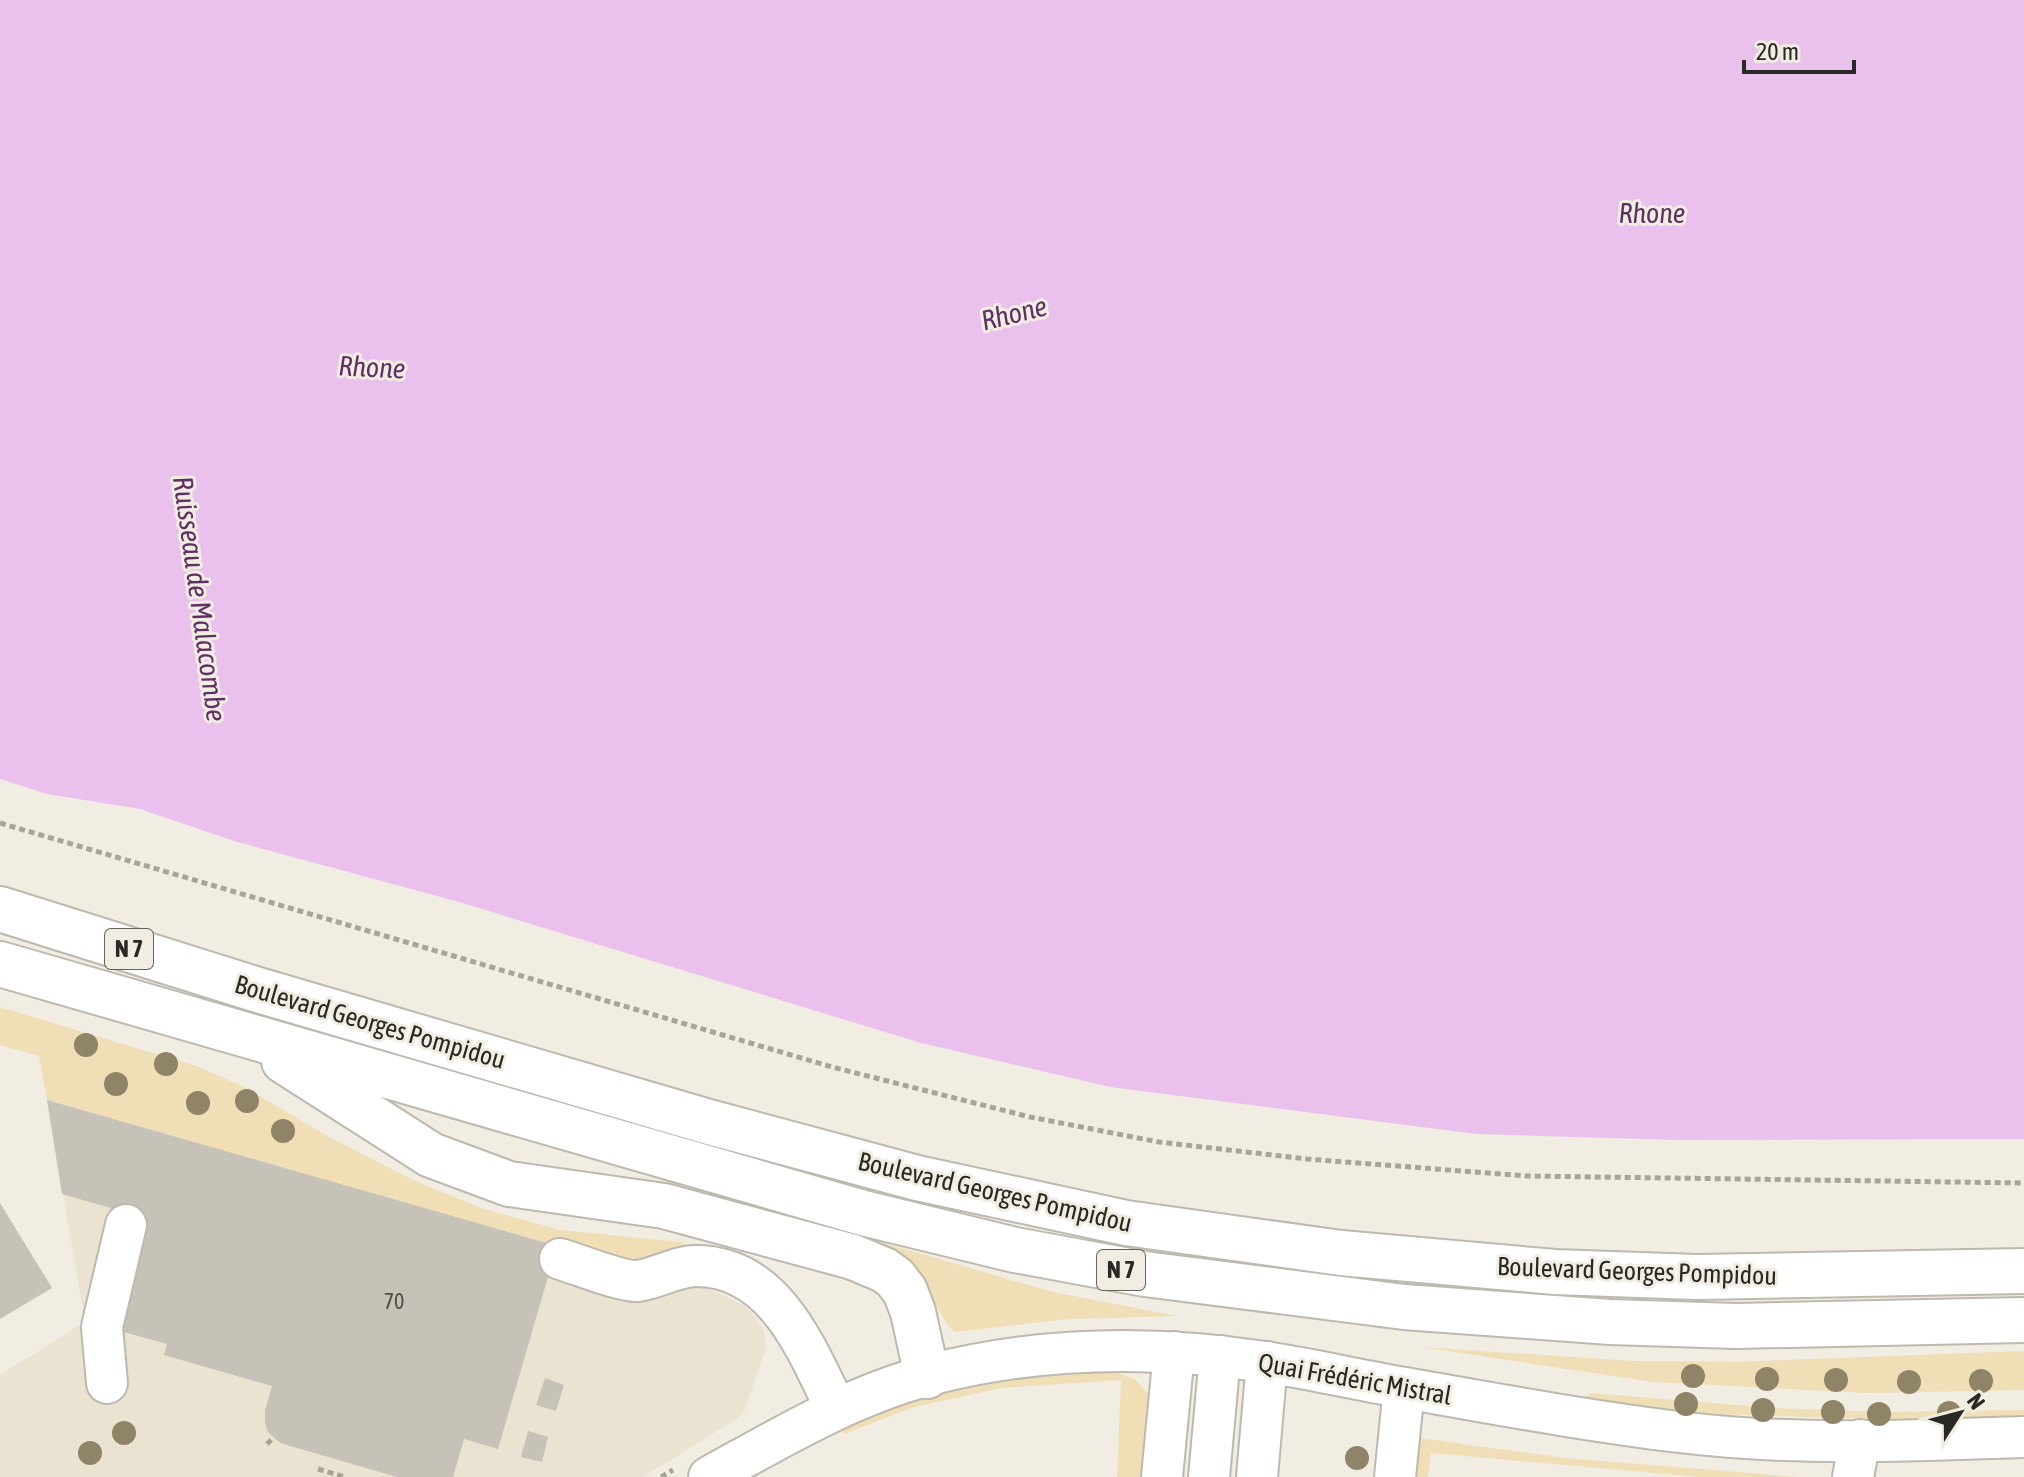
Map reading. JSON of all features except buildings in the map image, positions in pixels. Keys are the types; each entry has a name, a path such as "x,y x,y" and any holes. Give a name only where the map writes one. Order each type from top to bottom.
{"main road":[{"name":"Boulevard Georges Pompidou","path":"0,909 258,990 709,1122 917,1178 1126,1223 1341,1253 1555,1272 1713,1277 2024,1271"},
{"name":"Boulevard Georges Pompidou","path":"0,964 863,1213 1015,1250 1145,1274 1404,1307 1610,1322 1736,1326 2024,1320"},
{"path":"245,1035 431,1155 509,1184 664,1206 853,1257 884,1270 905,1291 913,1312 927,1376"}],"street":[{"path":"107,1383 102,1327 126,1225"},
{"path":"560,1259 634,1281 693,1266 726,1270 752,1280 789,1319 836,1409"},
{"name":"Quai Frédéric Mistral","path":"709,1477 836,1409 927,1376 970,1365 1052,1352 1106,1350 1174,1352 1267,1362 1404,1388 1679,1432 1742,1437 1857,1459 2024,1437"},
{"path":"1162,1477 1174,1352"},
{"path":"1209,1477 1220,1356"},
{"path":"1257,1477 1267,1362"},
{"path":"1395,1477 1404,1388"}],"path":[{"path":"0,823 832,1067 1030,1117 1159,1142 1307,1159 1527,1176 2024,1183"},
{"path":"267,1444 273,1438"},
{"path":"318,1469 345,1477"}],"shaded area":[{"path":"0,1007 199,1067 246,1088 329,1137 415,1181 484,1209 560,1230 681,1242 695,1250 628,1267 47,1100 39,1056 0,1045"},
{"path":"47,1100 557,1246 691,1280 745,1306 763,1327 766,1348 744,1412 643,1477 0,1477 0,1375 85,1322"},
{"path":"804,1220 1053,1292 1177,1316 1068,1319 955,1332 948,1326 925,1285 800,1232"},
{"path":"1422,1347 1633,1361 1735,1362 2024,1351 2024,1390 1868,1393 1653,1382"},
{"path":"1115,1372 1135,1379 1151,1397 1152,1477 1117,1477 1121,1380 1001,1388 914,1407 844,1434 842,1427 908,1403 976,1386 1045,1376"},
{"path":"1590,1393 1774,1408 1886,1412 2024,1410 2024,1417 1909,1420 1714,1414 1583,1398"},
{"path":"1412,1437 1565,1458 1797,1477 1700,1477 1431,1453 1428,1477 1408,1477"}],"water":[{"path":"0,0 2024,0 2024,1139 1679,1140 1476,1134 1110,1087 921,1043 459,902 234,841 140,809 47,794 0,779"}],"water label":[{"name":"Rhone","path":"1652,213"},
{"name":"Rhone","path":"1014,313"},
{"name":"Rhone","path":"372,367"},
{"name":"Ruisseau de Malacombe","path":"200,599"}]}
